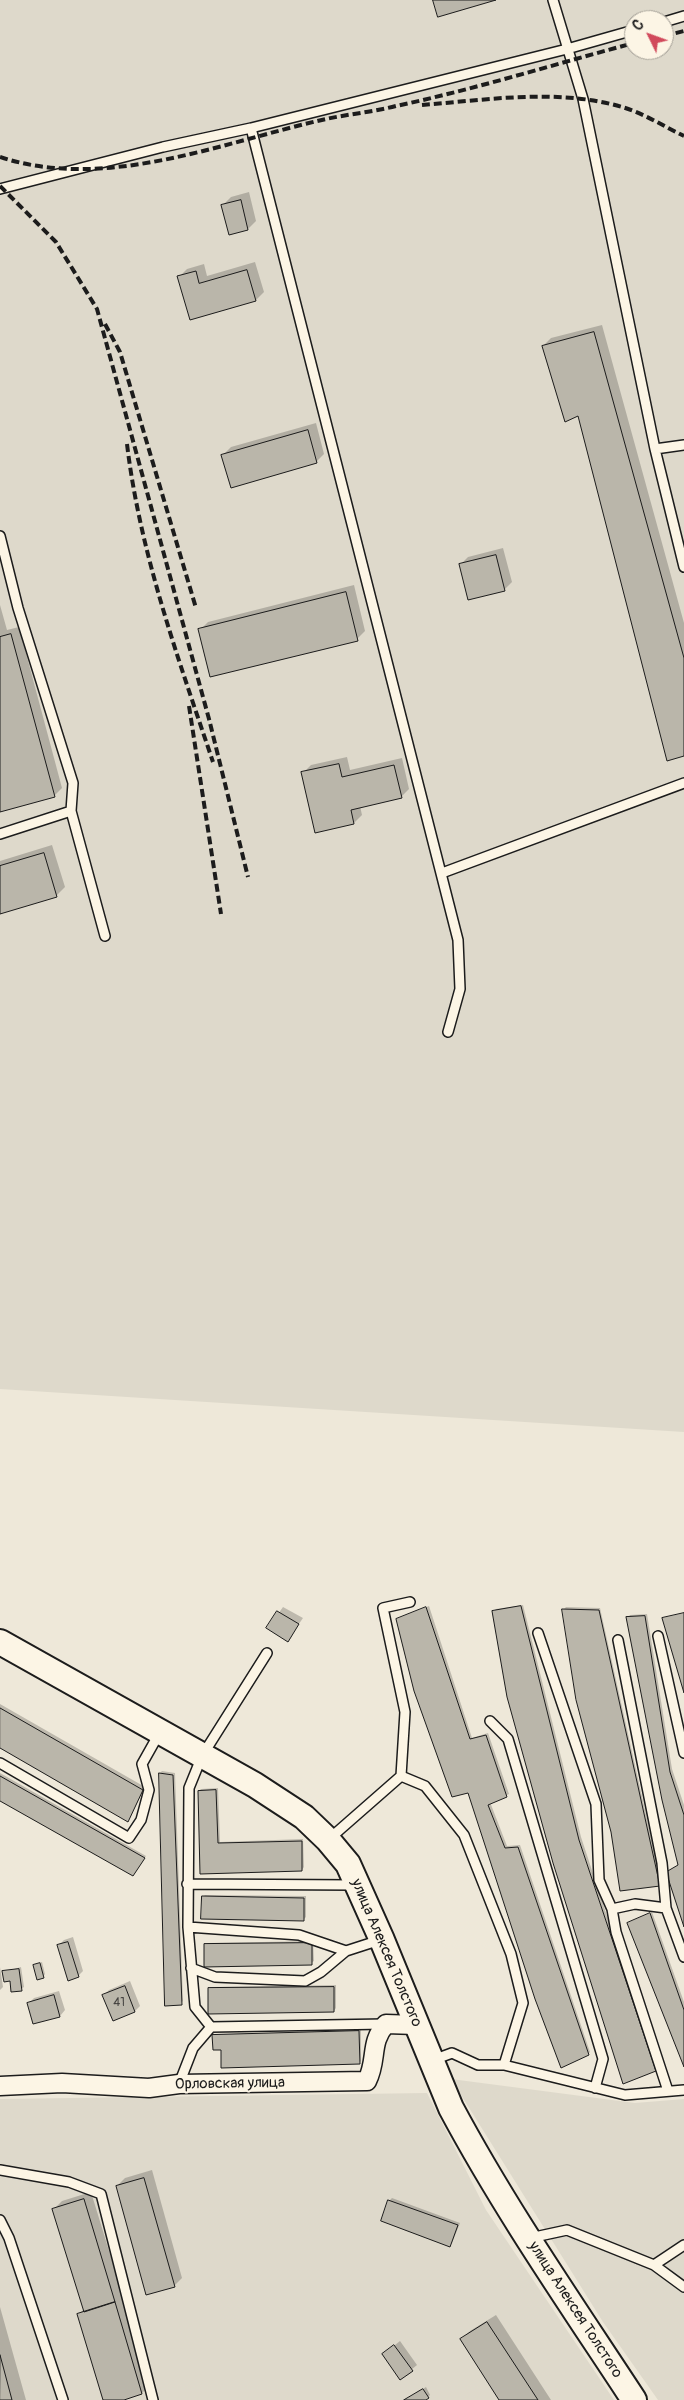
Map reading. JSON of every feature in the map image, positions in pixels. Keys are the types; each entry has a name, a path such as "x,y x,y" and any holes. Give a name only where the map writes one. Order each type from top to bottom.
{"street":[{"name":"улица Алексея Толстого","path":"0,1642 255,1785 304,1818 328,1840 348,1864 358,1885 458,2121 528,2239 634,2400"},
{"path":"386,2024 416,2024"},
{"name":"Орловская улица","path":"0,2086 62,2083 149,2088 178,2084 367,2081 373,2069 376,2034 386,2024"}],"lane":[{"path":"554,0 583,99 655,449 684,567"},
{"path":"0,189 163,147 251,128 567,49 624,33"},
{"path":"251,128 458,940 460,989 448,1032"},
{"path":"655,449 684,445"},
{"path":"0,536 18,608 72,783 71,811 105,936"},
{"path":"442,873 684,782"},
{"path":"0,834 71,811"},
{"path":"328,1840 401,1776 405,1712 383,1608 410,1602"},
{"path":"538,1633 596,1804 599,1880 612,1910 616,1932 668,2091"},
{"path":"658,1636 684,1753"},
{"path":"618,1640 662,1863 666,1908 684,1957"},
{"path":"211,2026 195,2007 191,1968 187,1884 189,1788 202,1756 267,1653"},
{"path":"490,1721 508,1739 604,2059 595,2088"},
{"path":"0,1763 129,1838 141,1820 149,1790 142,1764 160,1732"},
{"path":"401,1776 425,1786 464,1835 511,1954 523,2003 504,2065"},
{"path":"187,1884 358,1885"},
{"path":"612,1910 635,1904 666,1908"},
{"path":"188,1927 299,1935 346,1951"},
{"path":"191,1968 215,1977 305,1981 321,1972 346,1951 382,1940"},
{"path":"211,2026 386,2024"},
{"path":"178,2084 194,2048 211,2026"},
{"path":"433,2060 452,2053 478,2065 504,2065 625,2095 684,2090"},
{"path":"0,2170 69,2182 101,2194 152,2400"},
{"path":"0,2220 10,2238 63,2400"},
{"path":"528,2239 567,2230 654,2265 684,2287"},
{"path":"654,2265 684,2245"}],"shaded area":[{"path":"0,0 684,0 684,1432 0,1389"},
{"path":"451,2079 635,2103 684,2099 684,2400 658,2400 603,2322"},
{"path":"427,2093 486,2210 614,2400 0,2400 0,2099"}],"building":[{"path":"433,0 496,0 438,17"},
{"path":"241,200 248,230 229,235 221,205"},
{"path":"247,270 256,301 190,320 177,276 196,271 199,283"},
{"path":"594,332 684,658 684,756 667,761 578,416 565,422 542,346"},
{"path":"308,430 317,463 231,488 221,455"},
{"path":"496,555 505,591 468,600 459,564"},
{"path":"346,592 358,641 210,677 198,629"},
{"path":"11,634 55,797 0,812 0,637"},
{"path":"339,764 342,777 394,765 402,798 351,810 354,824 315,833 301,772"},
{"path":"44,853 57,897 0,914 0,866"},
{"path":"521,1606 579,1840 656,2071 623,2084 553,1863 507,1697 492,1611"},
{"path":"426,1607 470,1739 486,1735 507,1797 488,1805 505,1848 518,1847 589,2055 561,2068 535,1999 468,1793 452,1797 414,1691 396,1619"},
{"path":"562,1609 599,1610 660,1886 620,1891 611,1832 576,1700"},
{"path":"277,1611 299,1624 288,1642 266,1628"},
{"path":"684,1613 684,1693 662,1618"},
{"path":"645,1616 670,1772 684,1815 684,1927 666,1872 678,1865 662,1800 626,1617"},
{"path":"0,1708 143,1790 128,1822 0,1748"},
{"path":"159,1773 173,1775 182,2005 165,2006"},
{"path":"0,1776 145,1858 133,1876 0,1801"},
{"path":"216,1790 218,1843 302,1841 302,1871 200,1874 198,1791"},
{"path":"202,1896 304,1898 304,1921 201,1919"},
{"path":"650,1913 684,2010 684,2067 627,1923"},
{"path":"68,1942 79,1977 68,1981 57,1945"},
{"path":"312,1943 312,1965 204,1967 204,1944"},
{"path":"40,1963 44,1978 37,1980 33,1965"},
{"path":"19,1969 22,1991 11,1992 10,1981 4,1982 2,1971"},
{"path":"125,1986 135,2012 113,2021 102,1995"},
{"path":"334,1987 334,2012 208,2014 208,1988"},
{"path":"54,1995 60,2017 33,2024 27,2003"},
{"path":"359,2031 360,2064 221,2068 221,2050 213,2050 212,2035"},
{"path":"144,2178 175,2287 146,2295 116,2186"},
{"path":"84,2199 115,2302 84,2312 52,2209"},
{"path":"388,2200 458,2225 450,2247 381,2221"},
{"path":"115,2302 142,2394 124,2400 103,2400 77,2314"},
{"path":"487,2322 538,2400 499,2400 460,2339"},
{"path":"394,2345 413,2371 400,2380 382,2354"},
{"path":"0,2355 12,2400 0,2400"},
{"path":"423,2389 429,2398 426,2400 404,2400"}],"railway":[{"path":"674,34 684,31"},
{"path":"0,157 40,166 81,169 123,166 164,160 326,119 387,108 456,92 624,46"},
{"path":"422,105 497,98 573,98 598,101 622,107 646,116 684,136"},
{"path":"0,186 56,242 97,309 209,719 248,877"},
{"path":"105,324 120,352 196,608"},
{"path":"127,444 133,485 151,565 174,644 213,762"},
{"path":"189,706 221,914"}]}
